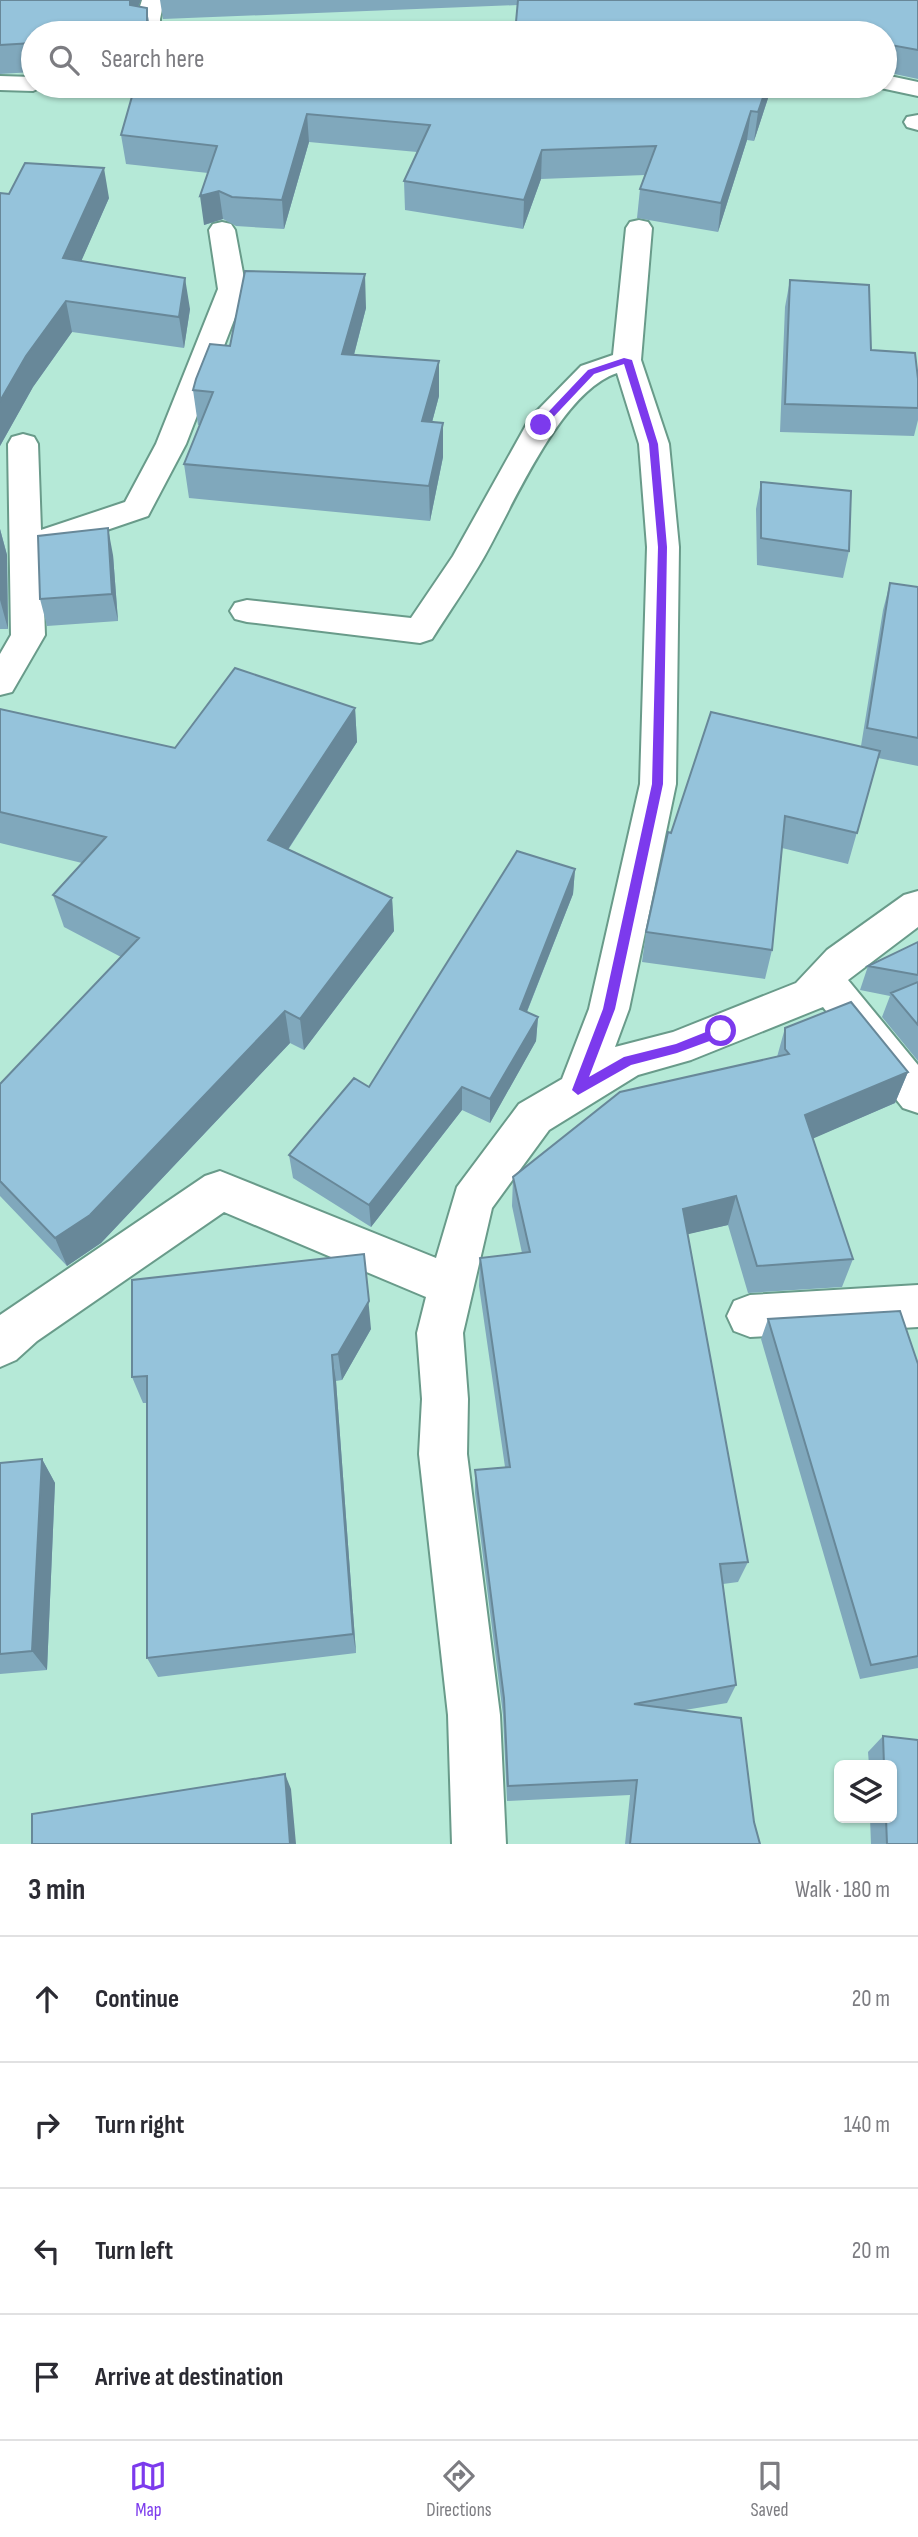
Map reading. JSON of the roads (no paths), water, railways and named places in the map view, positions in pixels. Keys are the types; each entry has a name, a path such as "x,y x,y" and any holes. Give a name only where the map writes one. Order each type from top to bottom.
{"street":[{"path":"148,21 153,0"},
{"path":"0,83 21,84"},
{"path":"897,85 918,89"},
{"path":"578,1090 609,1009 658,784 663,547 654,444 627,360 639,228"},
{"path":"26,546 137,509 171,443 232,289 222,230"},
{"path":"247,611 419,631 467,559 541,425 591,372 627,360"},
{"path":"0,683 28,635 23,444"},
{"path":"479,1844 474,1715 443,1454 445,1399 440,1333 472,1200 534,1117 628,1060 677,1048 810,995 841,961 918,905"},
{"path":"824,980 918,1095"},
{"path":"0,1345 21,1326 220,1190 452,1286"},
{"path":"750,1316 918,1306"}]}
